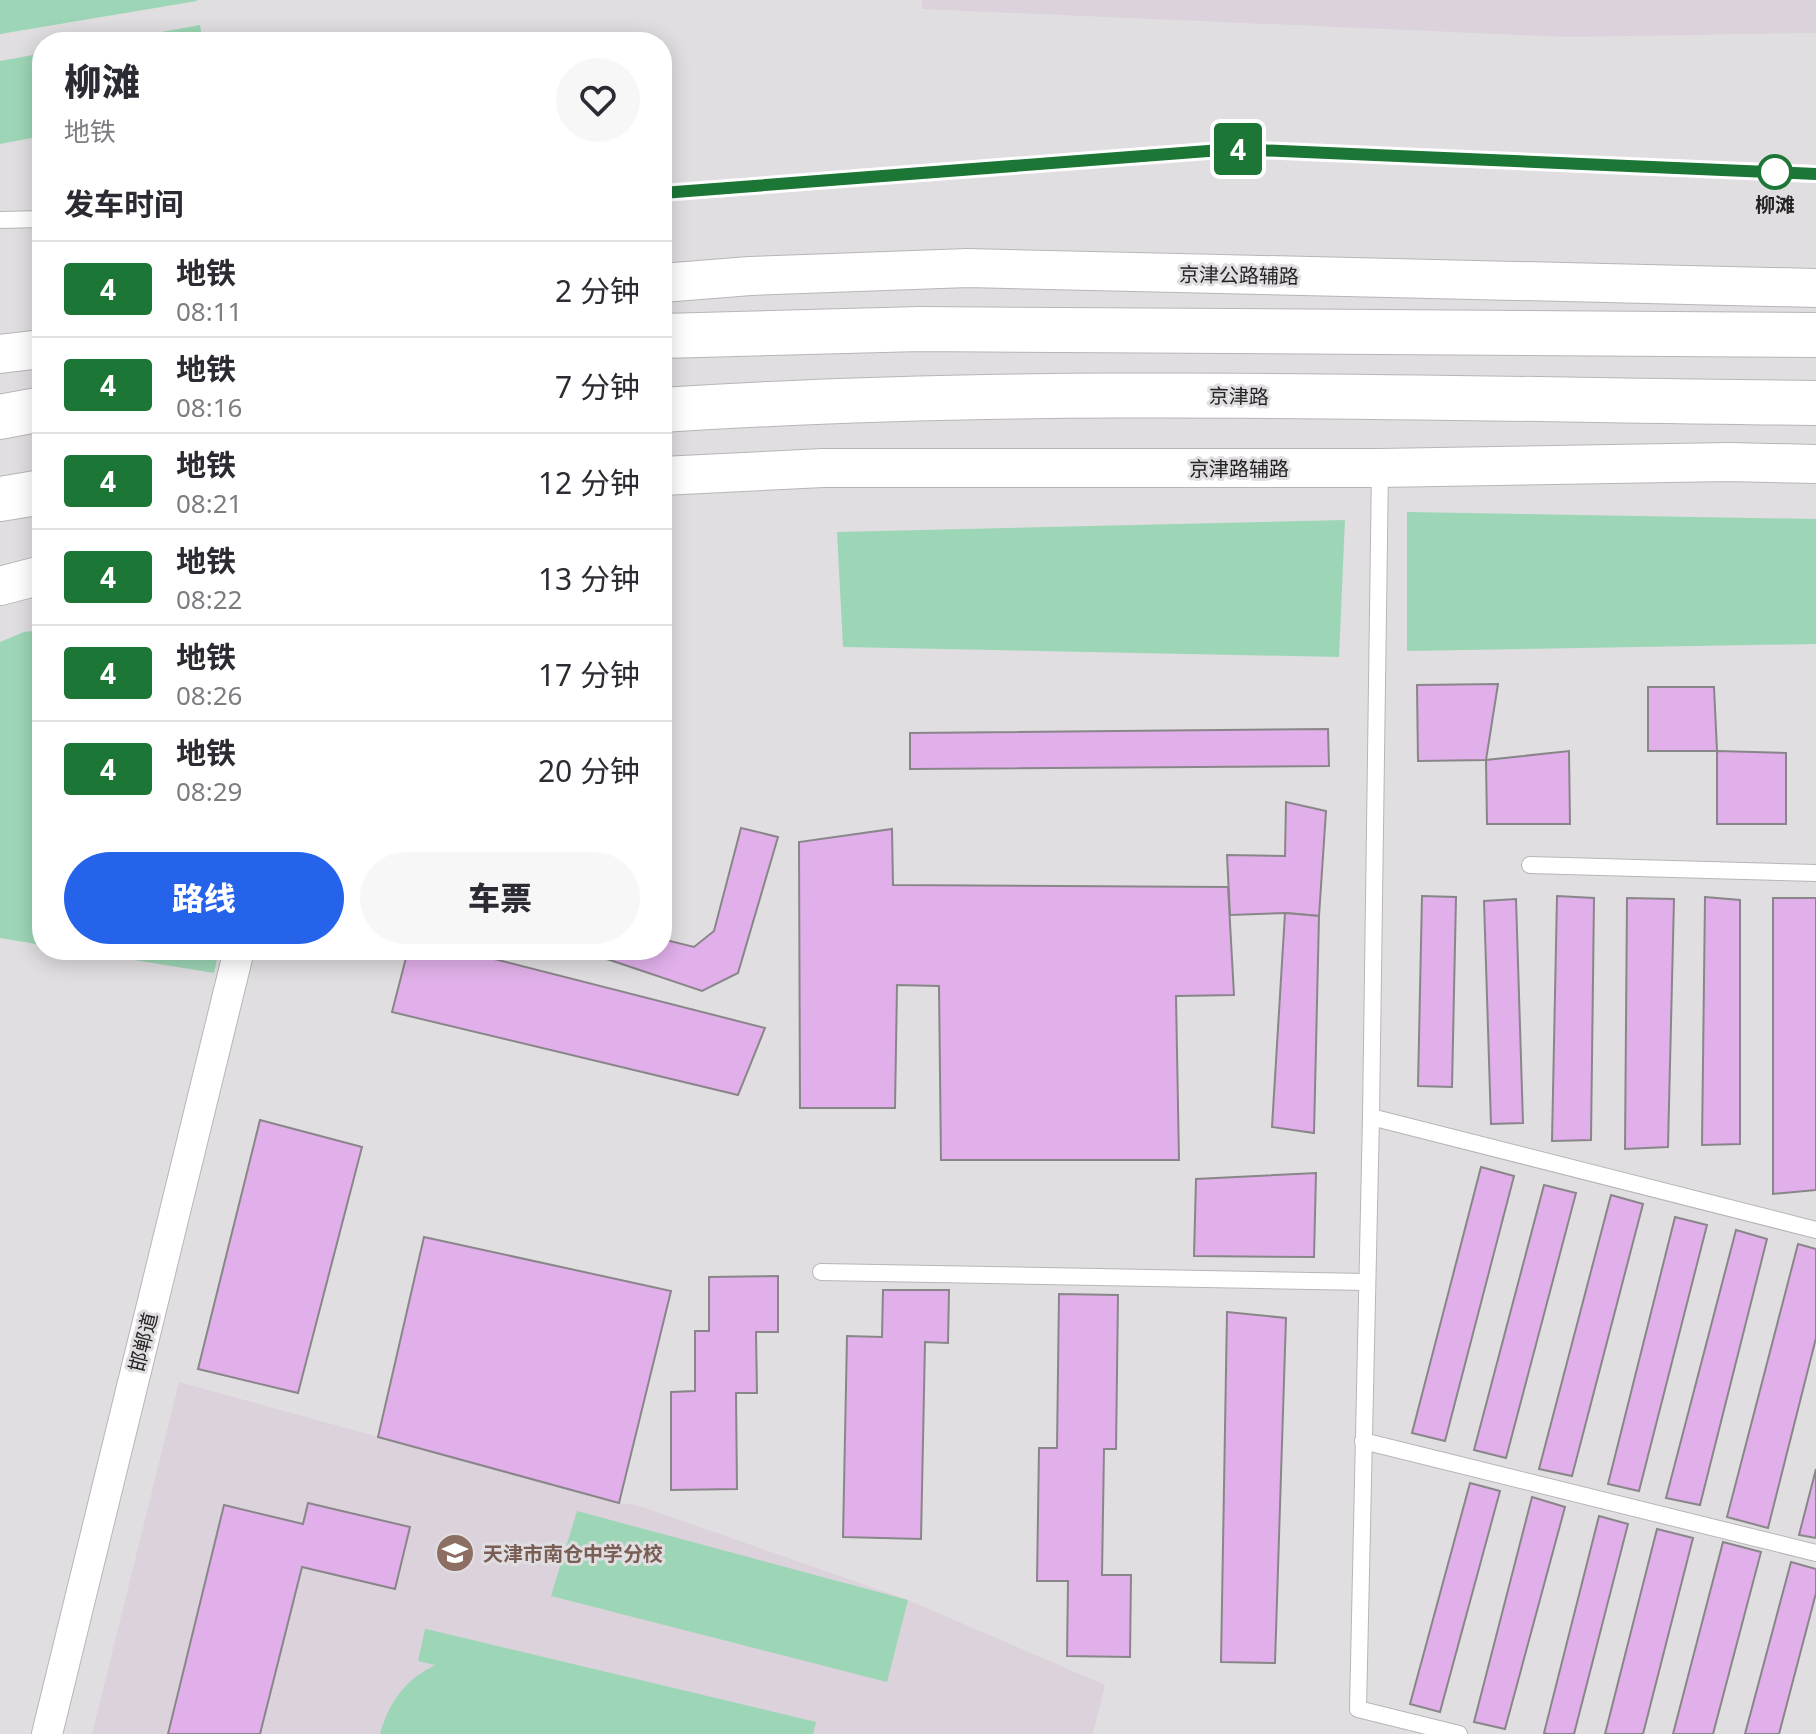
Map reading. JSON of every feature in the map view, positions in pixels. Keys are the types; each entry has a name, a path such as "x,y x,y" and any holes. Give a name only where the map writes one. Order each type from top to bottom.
{"main road":[{"path":"672,336 905,329 1816,335"},
{"name":"京津路","path":"672,409 766,403 1072,394 1816,403"},
{"path":"0,417 32,411"},
{"path":"0,499 32,494"}],"street":[{"name":"京津公路辅路","path":"672,282 750,276 968,268 1816,288"},
{"path":"0,354 32,350"},
{"name":"京津路辅路","path":"672,476 823,468 1816,464"},
{"path":"0,586 32,578"},
{"name":"邯郸道","path":"47,1734 237,960"}],"lane":[{"path":"0,220 32,219"},
{"path":"1380,468 1371,1117 1358,1709 1459,1734"},
{"path":"1530,865 1816,873"},
{"path":"1371,1117 1816,1230"},
{"path":"821,1272 1367,1282"},
{"path":"1363,1441 1816,1553"}],"shaded area":[{"path":"922,0 1816,0 1816,33 1567,37 922,9"},
{"name":"天津市南仓中学分校","path":"179,1382 619,1503 637,1505 908,1600 1105,1685 1093,1734 92,1734"}],"green space":[{"path":"0,0 197,0 197,1 0,34"},
{"path":"200,25 201,32 162,32"},
{"path":"32,55 32,138 0,144 0,61"},
{"path":"1407,512 1816,519 1816,644 1407,651"},
{"path":"1345,520 1339,657 843,647 837,532"},
{"path":"32,631 32,943 0,938 0,642"},
{"path":"134,960 217,960 214,973"},
{"path":"577,1511 908,1600 887,1682 551,1596"},
{"path":"425,1629 816,1722 813,1734 380,1734 388,1712 400,1693 435,1665 418,1661"}],"building":[{"path":"1498,684 1486,760 1418,761 1417,685"},
{"path":"1648,687 1714,687 1717,751 1648,751"},
{"path":"1328,729 1329,766 910,769 910,733"},
{"path":"1569,751 1570,824 1487,824 1486,760"},
{"path":"1717,751 1786,753 1786,824 1717,824"},
{"path":"1286,802 1326,811 1319,916 1285,913 1230,915 1227,855 1285,856"},
{"path":"741,828 778,837 738,973 702,991 610,960 672,960 672,942 694,947 714,931"},
{"path":"892,829 893,885 1228,887 1234,995 1176,996 1179,1160 941,1160 939,986 897,985 895,1108 800,1108 799,842"},
{"path":"1422,896 1456,897 1452,1087 1418,1086"},
{"path":"1557,896 1594,898 1591,1140 1552,1141"},
{"path":"1705,897 1740,900 1740,1144 1702,1145"},
{"path":"1627,898 1674,899 1668,1147 1625,1149"},
{"path":"1773,898 1816,898 1816,1190 1773,1194"},
{"path":"1516,899 1523,1123 1491,1124 1484,901"},
{"path":"1285,913 1319,916 1314,1133 1272,1127"},
{"path":"405,960 498,960 765,1028 738,1095 392,1012"},
{"path":"260,1120 362,1147 298,1393 198,1369"},
{"path":"1481,1167 1514,1176 1445,1441 1412,1433"},
{"path":"1316,1173 1314,1257 1194,1256 1196,1179"},
{"path":"1544,1185 1576,1193 1506,1458 1474,1450"},
{"path":"1611,1195 1643,1204 1572,1476 1539,1469"},
{"path":"1675,1217 1707,1225 1639,1491 1608,1484"},
{"path":"1736,1230 1767,1239 1700,1505 1666,1498"},
{"path":"424,1237 671,1291 619,1503 378,1437"},
{"path":"1798,1244 1816,1249 1816,1338 1768,1528 1727,1517"},
{"path":"778,1276 778,1332 756,1332 757,1393 736,1393 737,1489 671,1490 671,1392 695,1391 695,1331 709,1331 709,1277"},
{"path":"883,1290 949,1290 948,1343 925,1342 921,1539 843,1537 847,1336 882,1337"},
{"path":"1059,1294 1118,1295 1116,1449 1104,1449 1102,1575 1131,1575 1130,1657 1067,1656 1068,1581 1037,1581 1039,1448 1057,1448"},
{"path":"1227,1312 1286,1318 1275,1663 1221,1662"},
{"path":"1816,1469 1816,1538 1799,1535"},
{"path":"1470,1483 1500,1491 1440,1712 1410,1704"},
{"path":"1532,1497 1565,1507 1505,1729 1474,1722"},
{"path":"308,1503 410,1527 395,1589 302,1567 260,1734 168,1734 224,1505 303,1524"},
{"path":"1599,1516 1628,1524 1574,1734 1548,1734 1544,1733"},
{"path":"1657,1529 1693,1538 1643,1734 1605,1734"},
{"path":"1723,1542 1761,1552 1713,1734 1673,1734"},
{"path":"1791,1562 1816,1569 1816,1593 1779,1734 1745,1734"}],"metro line":[{"name":"4","path":"672,192 1234,149 1816,174"}],"place":[{"name":"柳滩","path":"1775,172"},
{"name":"天津市南仓中学分校","path":"455,1553"}]}
